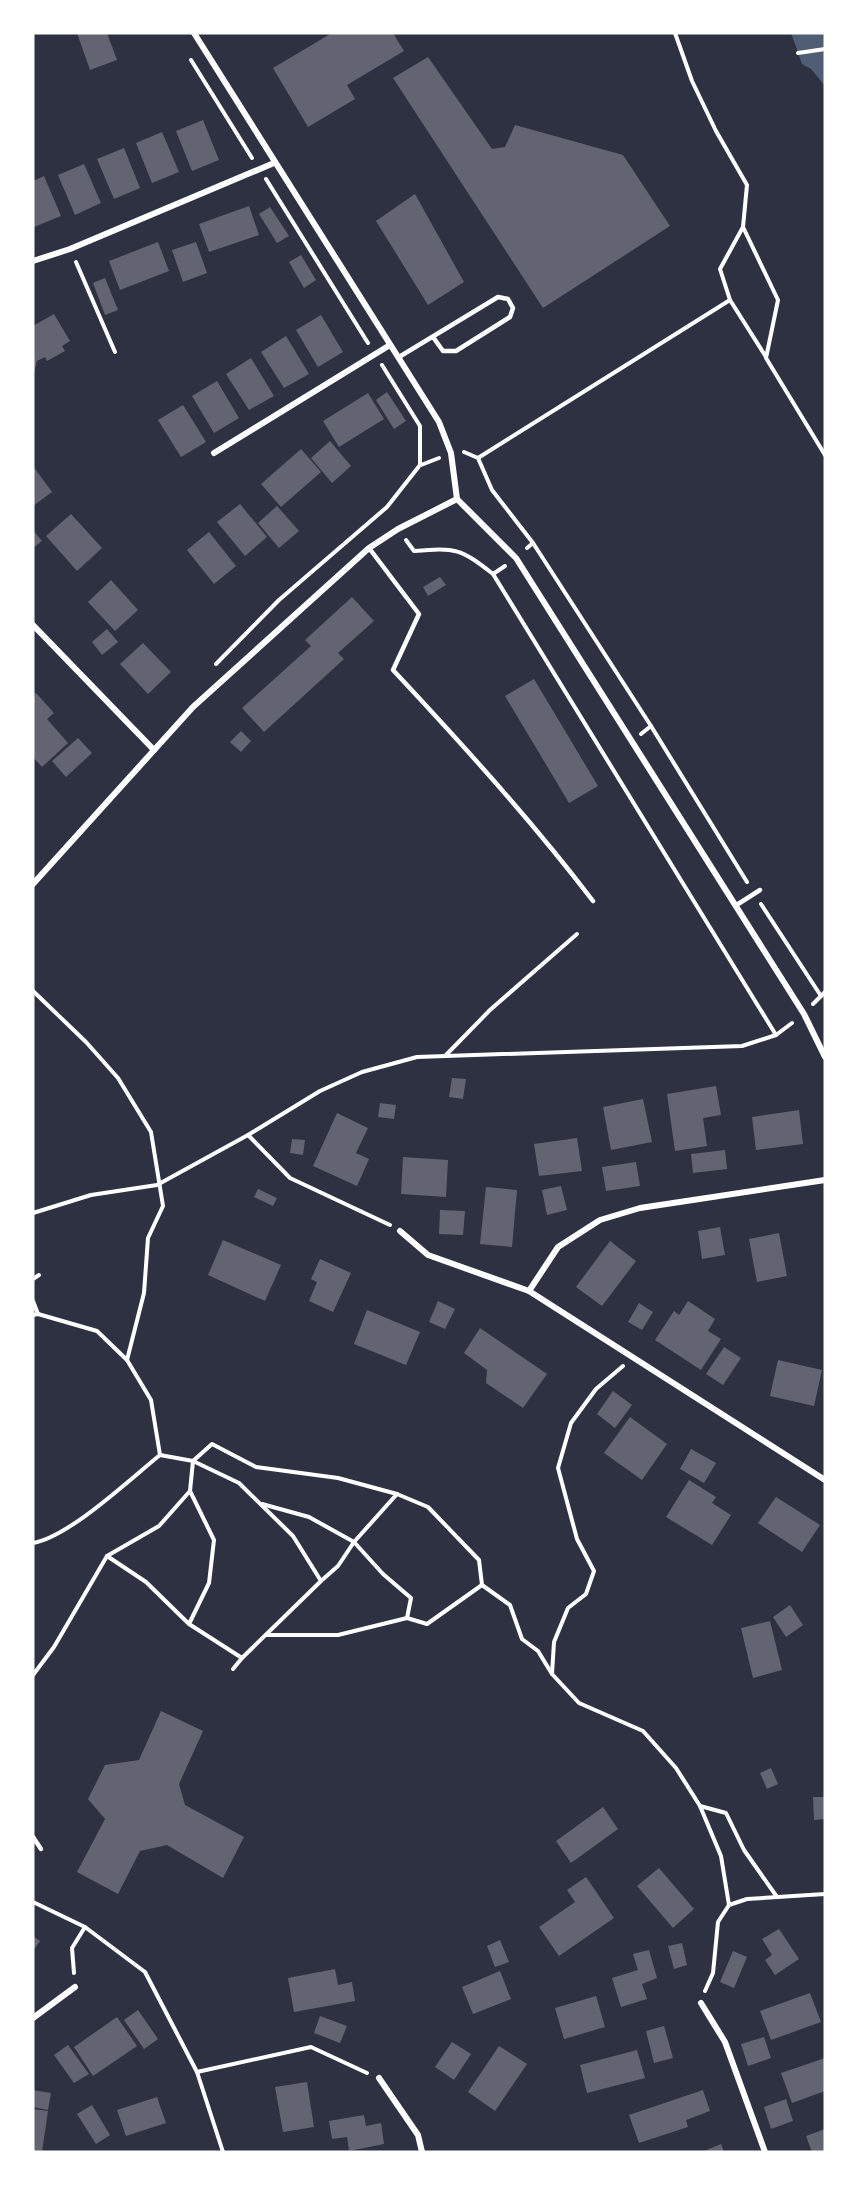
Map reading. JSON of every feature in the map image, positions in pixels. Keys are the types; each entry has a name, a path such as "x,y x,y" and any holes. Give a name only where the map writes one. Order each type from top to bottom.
{"street":[{"path":"194,33 439,422 452,453 457,499 516,558 804,1014 825,1057"},
{"path":"33,261 70,249 274,163"},
{"path":"214,453 390,345"},
{"path":"33,884 194,707 369,548 398,529 457,499"},
{"path":"33,625 154,750"},
{"path":"529,1291 558,1247 600,1220 640,1208 825,1180"},
{"path":"400,1231 428,1255 529,1291 825,1480"},
{"path":"33,2018 75,1987"},
{"path":"700,2002 725,2042 765,2152"},
{"path":"379,2078 418,2135 422,2152"}],"lane":[{"path":"399,357 434,338 498,297 508,299 513,308 510,317 456,351 443,351 434,338"},
{"path":"369,548 419,615 393,670 513,802 593,901"},
{"path":"735,906 760,890"},
{"path":"33,1837 41,1849"}],"path":[{"path":"675,33 692,81 716,131 747,185 743,227 720,268 730,300 825,455"},
{"path":"798,53 825,49"},
{"path":"186,50 420,426 420,465"},
{"path":"743,227 778,300 766,358"},
{"path":"70,249 115,352"},
{"path":"478,458 730,300"},
{"path":"33,1213 91,1195 157,1185 248,1136 320,1091 362,1071 417,1057 742,1046 776,1035 493,574 465,552 438,548 414,551 398,529 387,507 420,465 452,453 467,451 478,458 492,490 533,543 651,726 754,894 821,996"},
{"path":"493,574 533,543"},
{"path":"632,742 651,726"},
{"path":"446,1056 490,1010 577,934"},
{"path":"33,991 86,1042 118,1078 151,1132 157,1185 163,1206 148,1238 144,1293 127,1360"},
{"path":"248,1136 290,1178 400,1231"},
{"path":"33,1279 39,1275"},
{"path":"33,1301 36,1314 97,1331 127,1360 151,1400 160,1455"},
{"path":"552,1674 554,1642 568,1608 586,1594 594,1571 577,1539 558,1468 571,1423 597,1389 632,1358"},
{"path":"189,1624 209,1583 214,1540 190,1491 193,1461 212,1444 256,1467 338,1478 397,1494 428,1507 479,1560 482,1585 510,1605 522,1639 538,1651 552,1674 579,1703 643,1731 676,1768 700,1806 722,1856 729,1905"},
{"path":"33,1544 41,1542 79,1519 160,1455 193,1461 239,1483 293,1536 321,1581"},
{"path":"33,1675 54,1647 107,1556 159,1526 190,1491"},
{"path":"233,1669 265,1635 338,1566 354,1542 397,1494"},
{"path":"260,1503 309,1517 354,1542 383,1574 411,1598 406,1618"},
{"path":"107,1556 146,1582 189,1624 242,1658"},
{"path":"265,1635 338,1635 406,1618 427,1624 482,1585"},
{"path":"700,1806 726,1813 744,1850 777,1897"},
{"path":"700,2002 713,1973 718,1922 729,1905 747,1899 825,1894"},
{"path":"33,1902 85,1927 145,1972 197,2072 224,2152"},
{"path":"75,1987 72,1948 85,1927"},
{"path":"197,2072 311,2047 379,2078"}],"water":[{"path":"791,33 825,33 825,86 811,69 802,64"}],"building":[{"path":"77,33 107,33 117,60 90,70"},
{"path":"332,33 393,33 404,51 347,85 355,99 308,127 273,68"},
{"path":"428,57 492,149 505,147 515,125 623,155 670,226 543,308 393,78"},
{"path":"203,120 219,160 192,171 176,131"},
{"path":"162,132 179,172 152,183 136,143"},
{"path":"124,148 140,188 114,199 97,159"},
{"path":"84,164 101,203 75,215 58,175"},
{"path":"44,176 61,216 34,227 33,181"},
{"path":"415,194 464,282 428,305 376,221"},
{"path":"249,206 259,235 209,252 199,224"},
{"path":"270,207 289,236 277,243 259,214"},
{"path":"158,242 169,271 120,290 109,261"},
{"path":"196,242 207,273 183,282 172,250"},
{"path":"301,255 316,280 304,288 289,262"},
{"path":"105,278 118,310 105,315 93,283"},
{"path":"54,314 70,341 62,346 65,351 47,361 45,357 37,361 33,377 33,326"},
{"path":"321,315 343,352 318,367 296,330"},
{"path":"286,336 309,374 284,388 261,352"},
{"path":"251,358 274,396 249,410 226,374"},
{"path":"217,381 239,418 214,433 192,396"},
{"path":"387,392 406,421 394,429 376,400"},
{"path":"368,393 384,419 339,447 323,421"},
{"path":"183,405 206,442 181,457 158,420"},
{"path":"330,441 351,466 332,483 311,458"},
{"path":"301,449 321,472 281,507 261,484"},
{"path":"33,466 52,492 33,506"},
{"path":"240,504 267,537 245,556 217,522"},
{"path":"277,506 299,531 279,548 258,523"},
{"path":"71,514 102,548 77,571 46,536"},
{"path":"33,530 42,541 33,548"},
{"path":"209,532 236,566 214,584 187,550"},
{"path":"440,577 446,585 428,596 423,587"},
{"path":"111,580 138,610 115,631 88,602"},
{"path":"352,597 374,621 338,653 344,659 264,732 242,708 311,646 305,640"},
{"path":"107,629 118,642 102,655 92,642"},
{"path":"143,643 171,672 148,694 120,664"},
{"path":"534,679 598,786 569,803 505,696"},
{"path":"36,693 54,713 47,719 68,743 42,767 33,757 33,695"},
{"path":"241,731 251,741 241,752 230,742"},
{"path":"78,738 92,753 66,777 52,761"},
{"path":"452,1078 466,1079 463,1099 449,1097"},
{"path":"716,1086 721,1115 703,1118 707,1146 675,1151 667,1094"},
{"path":"643,1099 652,1142 611,1150 603,1107"},
{"path":"380,1103 396,1105 394,1119 378,1117"},
{"path":"799,1110 803,1144 756,1150 752,1117"},
{"path":"337,1113 368,1128 356,1153 369,1159 357,1186 313,1166"},
{"path":"577,1138 582,1171 539,1176 534,1144"},
{"path":"292,1139 305,1140 303,1155 290,1153"},
{"path":"725,1150 727,1169 693,1173 691,1154"},
{"path":"403,1157 448,1160 446,1197 401,1194"},
{"path":"636,1162 640,1186 606,1191 602,1167"},
{"path":"561,1186 567,1210 547,1215 542,1190"},
{"path":"486,1187 517,1190 512,1247 480,1244"},
{"path":"258,1189 277,1198 273,1206 254,1197"},
{"path":"440,1210 465,1211 463,1235 439,1234"},
{"path":"720,1227 725,1255 702,1259 698,1231"},
{"path":"779,1233 787,1276 757,1282 749,1239"},
{"path":"223,1240 281,1265 265,1301 208,1275"},
{"path":"610,1241 636,1261 602,1306 576,1287"},
{"path":"320,1259 351,1273 333,1312 309,1301 317,1282 311,1279"},
{"path":"438,1301 455,1309 445,1329 429,1322"},
{"path":"688,1301 715,1319 708,1331 721,1339 701,1370 655,1340 674,1311 679,1315"},
{"path":"639,1303 653,1312 642,1330 628,1322"},
{"path":"367,1310 420,1332 406,1365 354,1344"},
{"path":"480,1328 547,1374 523,1408 486,1383 487,1370 464,1353"},
{"path":"724,1347 741,1358 723,1385 706,1374"},
{"path":"778,1360 822,1370 814,1406 770,1396"},
{"path":"613,1391 632,1405 615,1428 597,1414"},
{"path":"630,1417 667,1444 642,1480 604,1453"},
{"path":"691,1449 716,1463 704,1483 680,1469"},
{"path":"689,1480 716,1497 712,1503 731,1515 712,1545 666,1517"},
{"path":"776,1497 820,1525 802,1552 758,1523"},
{"path":"790,1605 803,1625 786,1637 773,1617"},
{"path":"770,1621 782,1670 753,1678 741,1628"},
{"path":"161,1711 203,1731 179,1784 185,1805 244,1837 223,1878 167,1845 140,1851 118,1894 77,1872 105,1819 88,1799 105,1765 139,1760"},
{"path":"771,1768 778,1784 767,1789 760,1773"},
{"path":"813,1797 825,1797 825,1819 814,1820"},
{"path":"603,1807 618,1829 571,1863 556,1841"},
{"path":"659,1868 694,1909 673,1928 637,1886"},
{"path":"586,1877 614,1918 559,1956 539,1927 575,1902 567,1890"},
{"path":"779,1929 799,1959 775,1975 765,1960 772,1955 762,1939"},
{"path":"33,1936 40,1941 33,1951"},
{"path":"500,1940 509,1962 495,1967 487,1946"},
{"path":"682,1943 687,1965 674,1969 668,1946"},
{"path":"649,1950 657,1978 642,1984 647,1999 621,2007 612,1978 638,1970 633,1954"},
{"path":"733,1951 747,1957 734,1988 720,1982"},
{"path":"335,1969 338,1985 352,1982 355,2001 294,2012 288,1978"},
{"path":"500,1971 511,1999 473,2014 462,1987"},
{"path":"810,1993 821,2022 771,2040 760,2011"},
{"path":"596,1996 605,2027 564,2039 555,2008"},
{"path":"138,2010 158,2039 144,2049 124,2020"},
{"path":"320,2016 347,2026 340,2043 314,2033"},
{"path":"117,2017 137,2046 93,2076 74,2047"},
{"path":"664,2026 673,2058 654,2063 646,2031"},
{"path":"764,2037 771,2058 748,2066 741,2044"},
{"path":"452,2042 471,2054 454,2080 435,2067"},
{"path":"68,2045 89,2074 74,2083 54,2055"},
{"path":"499,2046 527,2064 495,2111 468,2092"},
{"path":"637,2050 645,2078 587,2093 580,2065"},
{"path":"825,2058 825,2091 792,2103 781,2073"},
{"path":"307,2082 314,2127 283,2132 275,2087"},
{"path":"33,2090 51,2093 48,2110 33,2107"},
{"path":"703,2090 710,2111 686,2120 688,2127 639,2143 629,2115"},
{"path":"157,2097 166,2123 126,2136 117,2110"},
{"path":"786,2099 793,2121 771,2129 764,2107"},
{"path":"92,2105 110,2135 96,2144 77,2114"},
{"path":"33,2109 48,2111 42,2152 33,2152"},
{"path":"364,2115 366,2126 381,2123 384,2144 349,2151 347,2137 332,2139 329,2121"},
{"path":"825,2129 825,2152 812,2152 806,2136"},
{"path":"721,2144 724,2152 702,2152"}]}
